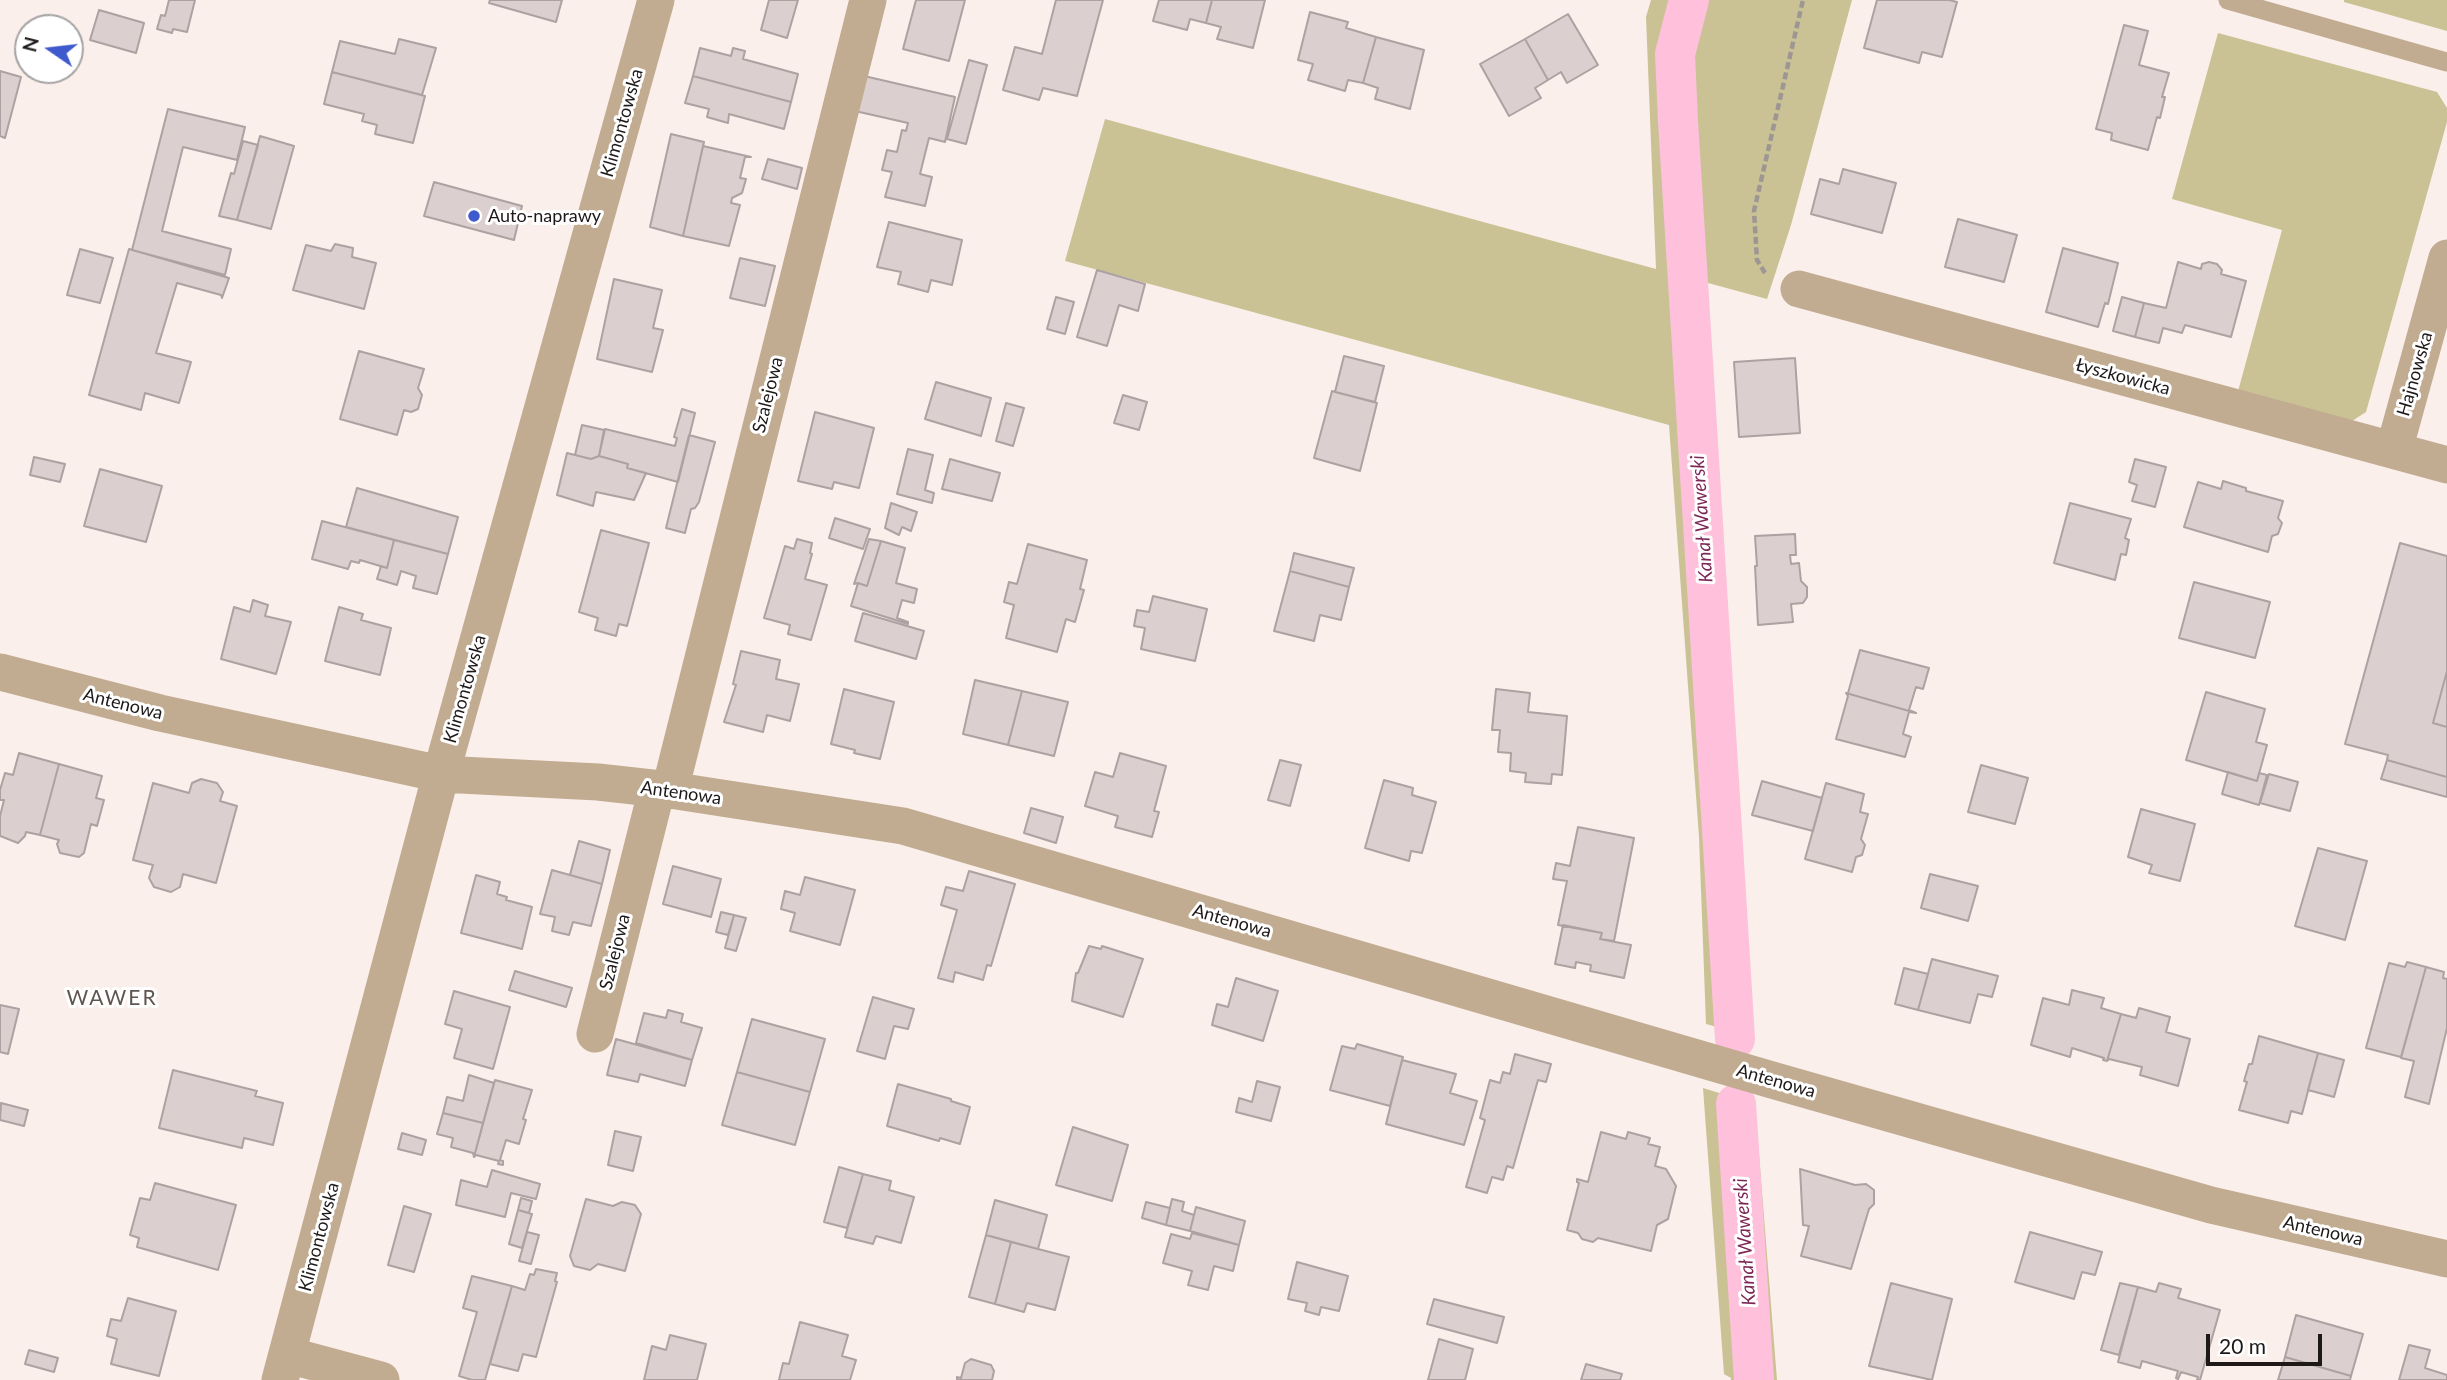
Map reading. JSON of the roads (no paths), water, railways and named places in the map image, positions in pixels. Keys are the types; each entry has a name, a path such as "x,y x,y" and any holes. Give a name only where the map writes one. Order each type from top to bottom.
{"street":[{"name":"Klimontowska","path":"284,1368 441,774 656,0"},
{"name":"Szalejowa","path":"594,1034 663,789 868,0"},
{"name":"Hajnowska","path":"2394,450 2447,258"},
{"name":"Łyszkowicka","path":"1799,289 2447,465"},
{"name":"Antenowa","path":"0,672 160,713 441,774 598,782 663,789 915,829 1772,1080 2198,1201 2447,1259"},
{"path":"284,1368 381,1380"}],"lane":[{"path":"2228,0 2447,62"}],"waterway":[{"name":"Kanał Wawerski","path":"1689,0 1675,54 1735,1039"},
{"name":"Kanał Wawerski","path":"1736,1104 1754,1380"}],"place":[{"name":"Auto-naprawy","path":"474,216"}],"district":[{"name":"WAWER","path":"112,998"}]}
